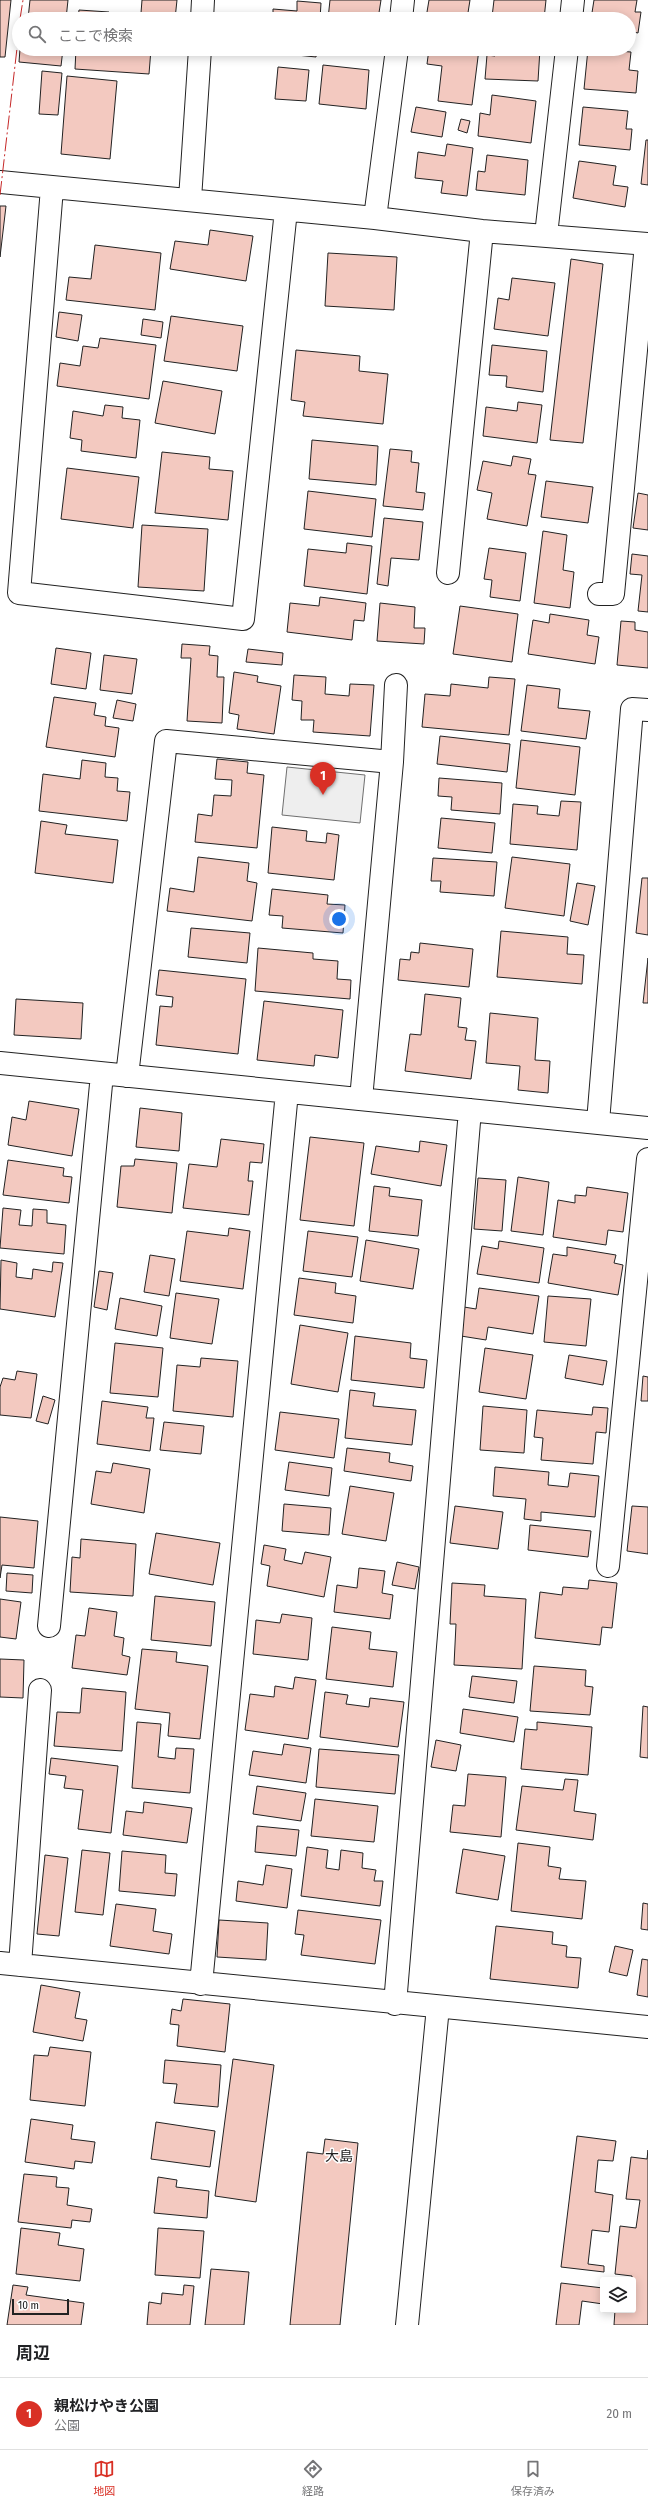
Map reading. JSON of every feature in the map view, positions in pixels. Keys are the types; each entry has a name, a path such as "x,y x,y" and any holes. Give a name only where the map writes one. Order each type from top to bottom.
{"street":[{"path":"203,12 204,0"},
{"path":"402,12 403,0"},
{"path":"572,12 573,0"},
{"path":"190,199 200,56"},
{"path":"375,218 396,56"},
{"path":"546,235 567,56"},
{"path":"0,182 52,188 190,199 375,218 482,231 647,244 613,594 598,594"},
{"path":"52,188 19,593 243,619 286,210"},
{"path":"448,573 482,231"},
{"path":"361,1099 392,762 396,685"},
{"path":"598,1122 632,709 648,710"},
{"path":"127,1076 166,741 392,762"},
{"path":"0,1063 648,1128"},
{"path":"49,1626 102,1074"},
{"path":"201,1984 286,1092"},
{"path":"394,2004 470,1110"},
{"path":"608,1566 648,1159"},
{"path":"40,1690 10,1964 394,2004 648,2027"},
{"path":"407,2325 438,2007"}],"shaded area":[{"path":"287,767 365,775 360,823 282,815"}],"building":[{"path":"0,0 11,0 5,57 0,57"},
{"path":"30,0 68,0 67,12 29,12"},
{"path":"142,0 177,0 176,12 141,12"},
{"path":"330,0 381,0 379,12 329,12"},
{"path":"429,0 470,0 468,12 427,12"},
{"path":"494,0 546,0 545,12 493,12"},
{"path":"594,0 637,0 635,12 592,12"},
{"path":"297,1 321,3 320,12 273,12 273,9 297,11"},
{"path":"79,10 109,12 79,12"},
{"path":"636,12 641,12 638,33 636,33"},
{"path":"19,56 62,56 61,66 19,62"},
{"path":"76,56 150,56 149,74 75,69"},
{"path":"428,56 478,56 472,105 438,101 442,66 427,64"},
{"path":"487,56 540,56 538,81 485,79"},
{"path":"587,56 631,56 629,70 638,71 636,93 584,89"},
{"path":"323,65 369,70 366,109 319,104"},
{"path":"278,67 309,70 306,101 275,99"},
{"path":"42,71 62,73 58,115 39,114"},
{"path":"67,76 117,81 110,159 61,154"},
{"path":"492,95 536,101 531,143 478,136 480,113 490,115"},
{"path":"416,107 446,112 442,137 411,132"},
{"path":"583,107 628,111 626,129 632,129 630,150 579,145"},
{"path":"461,119 470,121 467,133 458,130"},
{"path":"646,140 648,140 648,185 641,184"},
{"path":"447,144 473,148 467,196 441,193 443,181 415,178 418,152 445,156"},
{"path":"487,155 528,160 525,195 476,190 478,171 485,172"},
{"path":"579,161 616,166 613,185 628,187 625,207 573,198"},
{"path":"0,206 6,206 0,257"},
{"path":"210,230 253,236 246,281 170,269 175,241 208,245"},
{"path":"95,245 161,253 155,310 66,300 69,277 91,279"},
{"path":"328,253 397,257 394,310 325,306"},
{"path":"571,259 603,264 583,443 550,440"},
{"path":"512,278 555,283 548,336 494,329 498,298 509,300"},
{"path":"59,312 82,315 78,341 56,337"},
{"path":"171,316 243,326 237,371 164,361"},
{"path":"143,319 163,322 161,338 141,335"},
{"path":"100,338 156,345 149,399 57,386 60,363 80,366 83,346 98,348"},
{"path":"492,345 547,351 543,392 506,387 507,376 489,375"},
{"path":"296,350 360,356 359,371 388,374 383,424 303,416 305,402 291,400"},
{"path":"163,381 222,391 215,434 155,423"},
{"path":"518,402 542,405 537,443 483,436 486,407 517,411"},
{"path":"105,405 123,407 122,418 140,420 136,458 81,451 82,440 70,438 73,411 103,416"},
{"path":"312,440 378,446 376,485 309,479"},
{"path":"390,449 412,451 411,462 419,463 416,492 425,493 423,510 383,506"},
{"path":"162,452 210,457 209,469 233,471 228,520 155,513"},
{"path":"513,456 531,459 528,474 536,475 527,526 487,519 492,493 477,490 483,461 511,466"},
{"path":"67,468 139,477 133,528 61,519"},
{"path":"546,481 593,487 588,523 541,517"},
{"path":"308,491 376,499 372,537 304,529"},
{"path":"638,493 648,495 648,530 633,528"},
{"path":"384,518 423,522 419,560 391,558 388,586 377,584"},
{"path":"142,525 208,529 204,591 138,587"},
{"path":"543,531 567,535 563,570 574,572 570,608 534,603"},
{"path":"347,543 372,546 367,594 304,586 308,549 346,553"},
{"path":"489,548 526,553 520,601 490,597 492,580 484,579"},
{"path":"632,554 648,556 648,612 638,611 642,575 630,574"},
{"path":"320,597 366,603 364,621 354,620 352,640 287,632 290,603 319,606"},
{"path":"380,603 415,607 414,628 425,628 424,644 377,641"},
{"path":"460,606 518,614 512,662 453,654"},
{"path":"550,614 589,620 587,635 599,637 595,664 528,654 533,620 549,623"},
{"path":"621,621 635,622 635,630 648,632 648,668 617,665"},
{"path":"182,644 210,646 209,655 218,656 217,677 224,677 222,723 187,721 191,658 181,658"},
{"path":"56,648 91,653 86,689 51,684"},
{"path":"248,649 283,653 282,665 246,662"},
{"path":"104,655 137,659 132,694 100,690"},
{"path":"234,672 258,676 257,682 281,686 274,734 237,729 239,715 229,713"},
{"path":"294,675 326,677 325,694 349,696 350,684 374,685 370,736 313,732 314,720 301,720 302,701 292,700"},
{"path":"489,677 515,679 509,735 422,727 425,694 450,696 451,684 488,688"},
{"path":"527,685 560,689 558,708 590,711 586,739 521,731"},
{"path":"54,697 96,703 94,715 106,717 105,726 119,728 115,757 46,747"},
{"path":"117,700 136,704 133,721 113,718"},
{"path":"440,736 510,744 507,772 437,764"},
{"path":"521,740 580,747 575,795 516,788"},
{"path":"217,759 248,762 247,773 264,775 257,848 195,842 198,814 212,816 214,795 231,796 232,780 215,779"},
{"path":"82,760 106,763 105,777 118,778 117,791 130,792 127,821 39,811 43,774 80,779"},
{"path":"439,778 502,783 500,814 451,810 452,797 438,796"},
{"path":"561,801 581,802 577,850 510,844 513,804 538,806 537,814 559,816"},
{"path":"441,818 495,823 492,853 438,848"},
{"path":"41,821 67,825 65,834 118,840 113,883 35,873"},
{"path":"272,827 307,831 306,841 326,843 327,833 339,835 334,880 268,873"},
{"path":"198,857 249,863 247,881 257,883 252,921 167,911 170,888 194,892"},
{"path":"512,857 570,864 564,916 505,908"},
{"path":"433,858 497,862 494,896 440,892 441,881 431,881"},
{"path":"642,878 648,878 648,935 636,933"},
{"path":"577,883 595,886 588,925 570,921"},
{"path":"272,889 328,895 327,904 345,905 343,933 282,928 283,916 269,915"},
{"path":"191,928 250,933 247,963 188,957"},
{"path":"501,931 568,937 567,954 584,955 582,984 497,977"},
{"path":"420,943 473,949 469,987 398,980 400,959 410,960 411,952 419,953"},
{"path":"258,948 313,953 313,959 338,961 337,979 351,980 350,999 255,991"},
{"path":"648,958 648,1003 643,1003"},
{"path":"159,970 246,979 238,1054 156,1045 160,1006 172,1007 173,997 156,995"},
{"path":"425,994 461,998 458,1027 467,1028 465,1040 476,1041 471,1079 405,1071 410,1034 421,1035"},
{"path":"16,999 83,1003 81,1039 14,1035"},
{"path":"264,1001 343,1010 338,1058 315,1055 314,1066 257,1060"},
{"path":"490,1013 538,1018 535,1060 550,1061 548,1093 518,1090 520,1066 486,1063"},
{"path":"29,1101 79,1109 72,1156 8,1145 12,1117 26,1120"},
{"path":"140,1108 182,1113 179,1151 136,1147"},
{"path":"310,1137 364,1143 354,1226 300,1220"},
{"path":"221,1139 264,1144 262,1163 250,1162 248,1181 253,1181 249,1215 183,1208 189,1164 217,1167"},
{"path":"420,1141 447,1145 441,1186 371,1174 376,1146 419,1152"},
{"path":"135,1159 177,1163 172,1213 117,1207 121,1166 134,1166"},
{"path":"8,1160 64,1168 63,1176 72,1177 69,1203 3,1195"},
{"path":"518,1177 549,1182 543,1235 511,1231"},
{"path":"478,1178 506,1180 502,1231 474,1229"},
{"path":"374,1186 390,1188 389,1196 422,1200 418,1236 369,1231"},
{"path":"587,1187 628,1193 623,1232 608,1230 606,1245 553,1237 558,1200 575,1203 575,1195 586,1196"},
{"path":"3,1208 21,1210 19,1225 32,1226 33,1209 47,1210 47,1223 66,1225 64,1254 0,1248"},
{"path":"229,1228 250,1231 243,1289 180,1281 187,1231 228,1236"},
{"path":"308,1231 358,1237 352,1277 303,1271"},
{"path":"366,1240 419,1249 413,1289 360,1281"},
{"path":"499,1241 544,1248 539,1283 477,1274 482,1246 498,1249"},
{"path":"567,1247 616,1255 614,1263 623,1265 618,1295 548,1283 553,1254 567,1256"},
{"path":"150,1255 175,1259 169,1296 144,1292"},
{"path":"1,1260 17,1263 16,1277 32,1279 33,1269 52,1272 53,1262 63,1263 55,1317 0,1309"},
{"path":"99,1271 113,1273 107,1310 94,1307"},
{"path":"299,1278 336,1283 335,1293 356,1296 353,1323 294,1315"},
{"path":"479,1288 539,1296 533,1334 488,1327 486,1340 461,1336 464,1307 476,1309"},
{"path":"176,1293 219,1299 212,1344 170,1338"},
{"path":"548,1296 591,1299 586,1346 544,1342"},
{"path":"120,1298 162,1306 157,1336 115,1329"},
{"path":"300,1325 348,1333 338,1392 291,1384"},
{"path":"355,1336 411,1343 410,1358 427,1360 424,1388 351,1380"},
{"path":"115,1343 163,1348 158,1397 110,1393"},
{"path":"485,1348 533,1355 526,1399 479,1392"},
{"path":"569,1355 607,1361 603,1385 565,1378"},
{"path":"201,1358 238,1361 233,1417 173,1411 177,1365 200,1367"},
{"path":"17,1371 37,1374 31,1418 0,1415 0,1387 3,1378 15,1380"},
{"path":"643,1376 648,1377 648,1401 641,1401"},
{"path":"350,1390 375,1393 373,1406 416,1410 412,1445 345,1438"},
{"path":"43,1396 55,1400 48,1424 36,1421"},
{"path":"102,1401 148,1407 146,1418 154,1418 150,1451 97,1444"},
{"path":"483,1406 527,1410 524,1453 480,1450"},
{"path":"593,1407 608,1408 606,1433 596,1432 593,1464 541,1460 543,1438 534,1437 537,1410 592,1415"},
{"path":"280,1412 339,1419 334,1458 275,1450"},
{"path":"164,1422 204,1426 201,1454 160,1450"},
{"path":"347,1448 390,1453 389,1462 413,1466 411,1481 344,1471"},
{"path":"289,1462 332,1468 329,1496 285,1490"},
{"path":"113,1463 150,1469 144,1513 91,1504 96,1471 111,1473"},
{"path":"495,1467 549,1472 548,1485 568,1487 570,1473 599,1476 595,1517 541,1512 541,1521 524,1519 526,1499 493,1496"},
{"path":"350,1486 394,1493 386,1541 342,1534"},
{"path":"284,1504 331,1508 329,1535 282,1531"},
{"path":"455,1506 503,1512 498,1549 450,1543"},
{"path":"632,1506 648,1507 648,1554 627,1551"},
{"path":"0,1517 38,1521 34,1568 2,1565 0,1578"},
{"path":"530,1525 591,1531 588,1557 528,1550"},
{"path":"156,1533 220,1543 213,1585 149,1574"},
{"path":"81,1539 136,1544 133,1596 70,1592 72,1557 80,1558"},
{"path":"264,1545 286,1549 284,1560 302,1564 305,1552 331,1557 324,1597 267,1586 270,1566 261,1564"},
{"path":"397,1562 419,1567 415,1589 392,1585"},
{"path":"359,1568 385,1571 382,1593 393,1595 390,1619 334,1612 337,1585 357,1588"},
{"path":"7,1573 33,1575 32,1593 6,1591"},
{"path":"589,1580 617,1583 612,1628 602,1627 600,1645 535,1638 540,1592 562,1595 563,1587 588,1589"},
{"path":"452,1583 485,1585 484,1596 526,1599 522,1669 454,1665 456,1624 450,1624"},
{"path":"155,1596 215,1602 211,1646 151,1640"},
{"path":"0,1599 21,1602 16,1639 0,1637"},
{"path":"89,1608 117,1612 114,1636 124,1638 122,1655 130,1657 127,1675 72,1668 76,1635 85,1636"},
{"path":"282,1614 312,1618 308,1660 253,1654 256,1620 280,1623"},
{"path":"332,1627 371,1632 369,1649 397,1652 393,1687 326,1679"},
{"path":"142,1649 177,1652 176,1662 208,1666 200,1739 168,1736 170,1713 135,1709"},
{"path":"0,1659 24,1660 23,1698 0,1697"},
{"path":"534,1666 586,1670 585,1686 593,1687 590,1715 530,1711"},
{"path":"472,1676 517,1681 514,1703 469,1697"},
{"path":"295,1677 316,1680 308,1739 245,1730 250,1694 274,1697 275,1686 293,1689"},
{"path":"82,1688 126,1692 122,1751 54,1746 57,1712 80,1713"},
{"path":"325,1692 348,1695 346,1704 369,1707 370,1698 404,1702 398,1747 320,1737"},
{"path":"643,1706 648,1707 648,1758 640,1757"},
{"path":"463,1709 518,1717 514,1742 460,1733"},
{"path":"137,1722 161,1724 158,1757 175,1759 176,1748 194,1749 190,1793 132,1788"},
{"path":"537,1722 592,1727 588,1775 521,1769 525,1729 537,1730"},
{"path":"436,1740 461,1745 456,1771 431,1767"},
{"path":"284,1744 311,1748 306,1783 249,1775 253,1751 282,1755"},
{"path":"319,1749 399,1755 395,1794 316,1787"},
{"path":"51,1758 118,1766 111,1833 78,1829 83,1790 64,1788 66,1776 49,1774"},
{"path":"468,1774 506,1777 501,1837 450,1832 453,1805 465,1806"},
{"path":"565,1779 578,1780 574,1811 596,1814 593,1840 516,1830 522,1786 563,1790"},
{"path":"257,1786 306,1793 301,1821 253,1814"},
{"path":"315,1799 378,1806 374,1842 311,1836"},
{"path":"144,1802 192,1808 187,1843 123,1835 126,1811 143,1813"},
{"path":"257,1826 299,1830 296,1856 255,1852"},
{"path":"518,1843 550,1847 548,1866 561,1868 559,1879 586,1881 582,1919 511,1911"},
{"path":"307,1847 328,1850 326,1868 339,1870 341,1850 363,1853 362,1868 376,1870 374,1881 383,1881 380,1906 301,1896"},
{"path":"463,1849 505,1856 498,1900 456,1893"},
{"path":"82,1850 110,1853 103,1915 75,1912"},
{"path":"122,1851 166,1855 165,1873 177,1874 175,1896 119,1891"},
{"path":"45,1855 68,1858 59,1936 37,1934"},
{"path":"266,1865 292,1869 287,1908 236,1901 238,1881 263,1885"},
{"path":"643,1903 648,1904 648,1930 641,1929"},
{"path":"116,1904 156,1909 153,1931 172,1934 169,1954 110,1946"},
{"path":"298,1910 381,1920 375,1964 301,1955 304,1935 295,1934"},
{"path":"219,1920 268,1923 266,1960 217,1957"},
{"path":"496,1926 553,1932 552,1944 567,1946 566,1957 581,1958 578,1988 490,1979"},
{"path":"615,1946 633,1950 627,1976 609,1972"},
{"path":"642,1959 648,1960 648,1997 637,1995"},
{"path":"41,1985 80,1992 75,2018 87,2020 83,2041 33,2032"},
{"path":"183,1999 230,2004 225,2052 177,2046 179,2025 170,2024 172,2009 181,2011"},
{"path":"50,2047 91,2052 85,2106 30,2100 34,2055 48,2056"},
{"path":"233,2059 274,2065 256,2202 215,2196"},
{"path":"165,2060 221,2065 218,2107 174,2103 177,2084 163,2083"},
{"path":"31,2119 73,2125 71,2139 95,2142 92,2163 75,2161 74,2169 25,2162"},
{"path":"156,2122 215,2131 210,2167 151,2159"},
{"path":"577,2136 616,2141 613,2161 598,2160 595,2192 613,2195 609,2232 592,2230 588,2264 604,2266 604,2272 561,2267"},
{"path":"325,2139 358,2143 340,2325 290,2325 307,2152 323,2154"},
{"path":"648,2150 648,2325 614,2325 615,2313 636,2313 636,2277 615,2274 620,2226 636,2228 640,2200 626,2199 631,2157 647,2159"},
{"path":"24,2174 57,2177 56,2187 69,2188 67,2205 92,2209 90,2222 72,2220 71,2228 18,2222"},
{"path":"158,2177 177,2180 176,2187 209,2191 207,2218 154,2213"},
{"path":"21,2228 60,2233 58,2245 84,2249 80,2281 16,2274"},
{"path":"158,2228 204,2231 200,2278 155,2275"},
{"path":"211,2269 249,2272 244,2325 205,2325"},
{"path":"561,2283 600,2288 600,2304 582,2301 579,2325 556,2325"},
{"path":"13,2285 28,2287 26,2295 84,2303 81,2325 7,2325"},
{"path":"184,2285 194,2286 190,2325 147,2325 149,2302 161,2304 162,2293 183,2295"}],"power":[{"path":"21,12 23,0"},
{"path":"0,195 16,56"}],"place":[{"name":"親松けやき公園","path":"323,795"}],"district":[{"name":"大島","path":"339,2156"}]}
